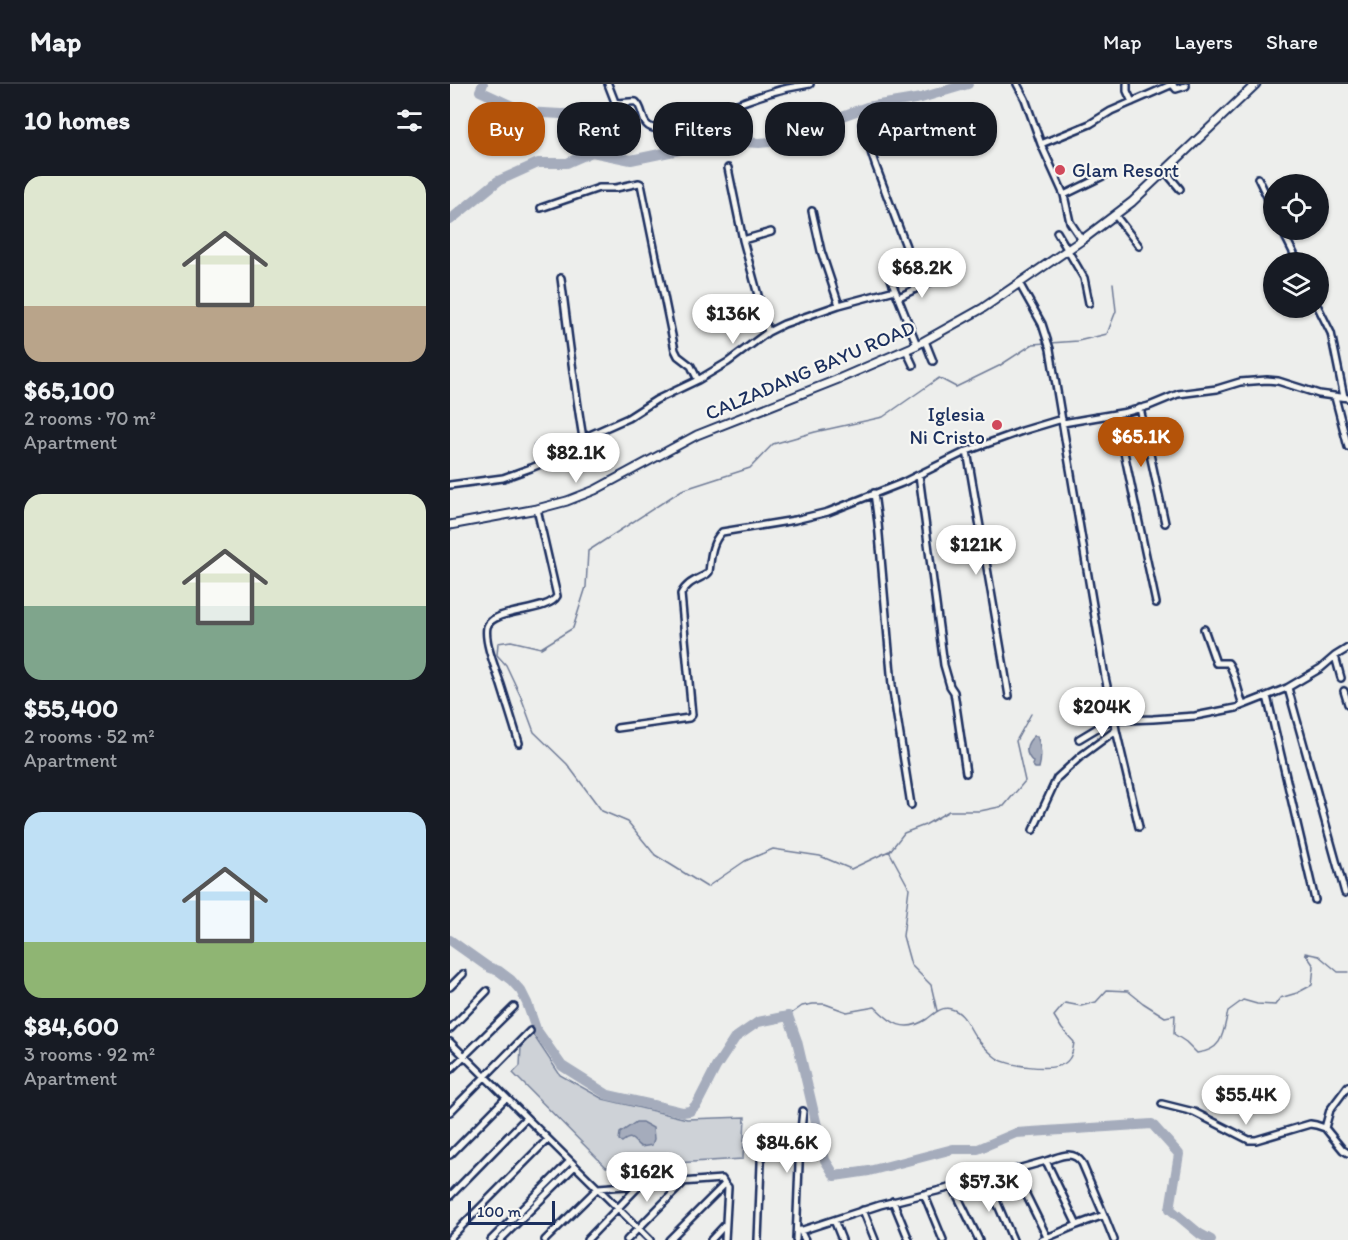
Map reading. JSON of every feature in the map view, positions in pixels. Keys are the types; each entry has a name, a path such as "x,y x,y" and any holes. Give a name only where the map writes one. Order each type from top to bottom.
{"street":[{"path":"608,84 615,102 636,102 641,108 646,125 655,129 697,112 727,107 776,91 810,84"},
{"path":"1017,84 1064,195 1070,222 1082,240"},
{"path":"1126,84 1132,102"},
{"path":"1041,144 1090,124 1111,111 1173,84 1176,89 1186,86"},
{"name":"CALZADANG BAYU ROAD","path":"450,525 537,509 567,501 595,490 697,435 918,345 983,308 1082,240 1132,202 1256,84"},
{"path":"872,156 907,249 887,262 895,290 918,345"},
{"path":"728,168 743,240 768,332"},
{"path":"1165,171 1180,189"},
{"path":"1064,195 1107,174"},
{"path":"1258,178 1263,188"},
{"path":"541,208 599,188 641,184 675,350 678,356 691,366 698,380"},
{"path":"812,211 821,251 839,305"},
{"path":"1115,215 1139,246"},
{"path":"743,240 771,232"},
{"path":"1057,232 1084,278 1089,303"},
{"path":"561,278 575,394 583,438"},
{"path":"899,297 934,280"},
{"path":"1019,283 1042,324 1050,349 1105,677 1138,827"},
{"path":"450,476 451,485 503,478 531,468 583,438 628,418 656,400 698,380 756,343 768,332 791,320 895,290"},
{"path":"617,728 692,715 681,594 690,583 709,572 714,543 722,532 828,512 902,483 967,451 1022,431 1063,421 1116,414 1161,402 1179,394 1217,389 1240,382 1267,380 1346,398 1331,333 1324,318"},
{"path":"925,341 933,361"},
{"path":"906,350 913,365"},
{"path":"1335,397 1348,447"},
{"path":"1140,408 1165,523"},
{"path":"1116,414 1156,603"},
{"path":"538,447 542,463"},
{"path":"967,451 1009,696"},
{"path":"919,475 944,664 954,692 966,774"},
{"path":"874,493 892,685 912,805"},
{"path":"519,743 488,647 487,626 490,622 505,615 549,604 557,596 537,509"},
{"path":"1204,628 1215,663 1231,665 1243,705"},
{"path":"1079,738 1114,718 1125,720 1195,716 1243,705 1288,688 1348,648"},
{"path":"1335,656 1341,678"},
{"path":"1288,688 1345,893"},
{"path":"1344,691 1348,704"},
{"path":"1266,696 1315,900"},
{"path":"1033,830 1058,778 1081,756 1116,730"},
{"path":"450,987 463,974"},
{"path":"450,1029 487,991"},
{"path":"450,1070 514,1007"},
{"path":"450,1112 530,1031"},
{"path":"450,1042 650,1240"},
{"path":"1325,1128 1330,1110 1348,1086"},
{"path":"450,1155 506,1098"},
{"path":"1162,1104 1194,1112 1250,1140 1310,1124 1316,1125 1325,1128 1348,1153"},
{"path":"796,1240 803,1111"},
{"path":"450,1196 526,1118"},
{"path":"758,1240 762,1138 800,1140"},
{"path":"450,1238 548,1139"},
{"path":"800,1231 863,1210 1066,1155 1074,1155 1082,1163 1114,1240"},
{"path":"1046,1161 1077,1225"},
{"path":"490,1240 573,1163"},
{"path":"500,1240 573,1163"},
{"path":"1014,1170 1044,1239 1104,1215"},
{"path":"986,1177 1013,1240"},
{"path":"545,1240 597,1188 722,1179 728,1187 725,1240"},
{"path":"627,1240 684,1182"},
{"path":"669,1240 725,1184"},
{"path":"587,1240 639,1186"},
{"path":"953,1187 979,1240"},
{"path":"924,1194 943,1240"},
{"path":"893,1202 909,1240"},
{"path":"863,1210 875,1240"},
{"path":"834,1220 842,1240"},
{"path":"797,1223 805,1240"},
{"path":"711,1240 725,1225"}],"shaded area":[{"path":"532,1033 560,1075 603,1099 687,1119 745,1117 743,1159 606,1167 513,1073 520,1066 521,1046"}],"water":[{"path":"1034,736 1037,736 1040,747 1039,768 1032,765 1033,762 1027,752 1027,745"},
{"path":"636,1122 642,1122 653,1128 652,1145 641,1147 629,1138 622,1142 619,1140 620,1133"}],"waterway":[{"path":"450,220 498,181 538,163 567,163 592,152 597,131 596,113 525,112 480,91 483,84"},
{"path":"612,156 631,160 699,144 725,141 759,143 783,141 867,107 921,98 968,84"},
{"path":"1050,343 1078,341 1107,334 1116,311 1113,283"},
{"path":"937,1011 931,985 911,965 903,936 909,888 889,851 851,869 820,856 773,849 745,861 707,887 655,855 628,822 602,811 567,764 534,732 506,665 497,655 498,643 511,641 541,648 573,628 586,587 588,551 682,490 750,468 773,444 883,417 939,378 956,387 999,366 1033,344 1046,343"},
{"path":"890,851 904,833 925,825 949,811 980,811 1004,806 1025,781 1016,741 1031,714"},
{"path":"450,940 488,967 499,971 521,991 536,1029 562,1066 608,1095 683,1112 690,1111 697,1104 716,1067 735,1038 758,1022 788,1016 797,1041 825,1160 835,1176 869,1171 953,1149 978,1149 1016,1133 1152,1124 1179,1154 1170,1209 1200,1234 1211,1240"},
{"path":"788,1016 802,1006 813,1004 825,1004 847,1012 875,1007 892,1022 911,1026 947,1008 962,1016 979,1041 1000,1060 1029,1067 1050,1067 1065,1063 1073,1051 1074,1042 1054,1016 1065,1003 1081,1006 1096,1002 1107,990 1128,991 1165,1017 1175,1015 1174,1034 1197,1053 1206,1051 1217,1044 1223,1034 1228,1011 1243,1000 1275,1005 1280,998 1312,985 1314,966 1305,953 1319,956 1338,972 1348,972"}],"tunnel":[{"path":"1341,678 1344,691"}],"place":[{"name":"Glam Resort","path":"1060,170"},
{"name":"Iglesia Ni Cristo","path":"997,425"}]}
